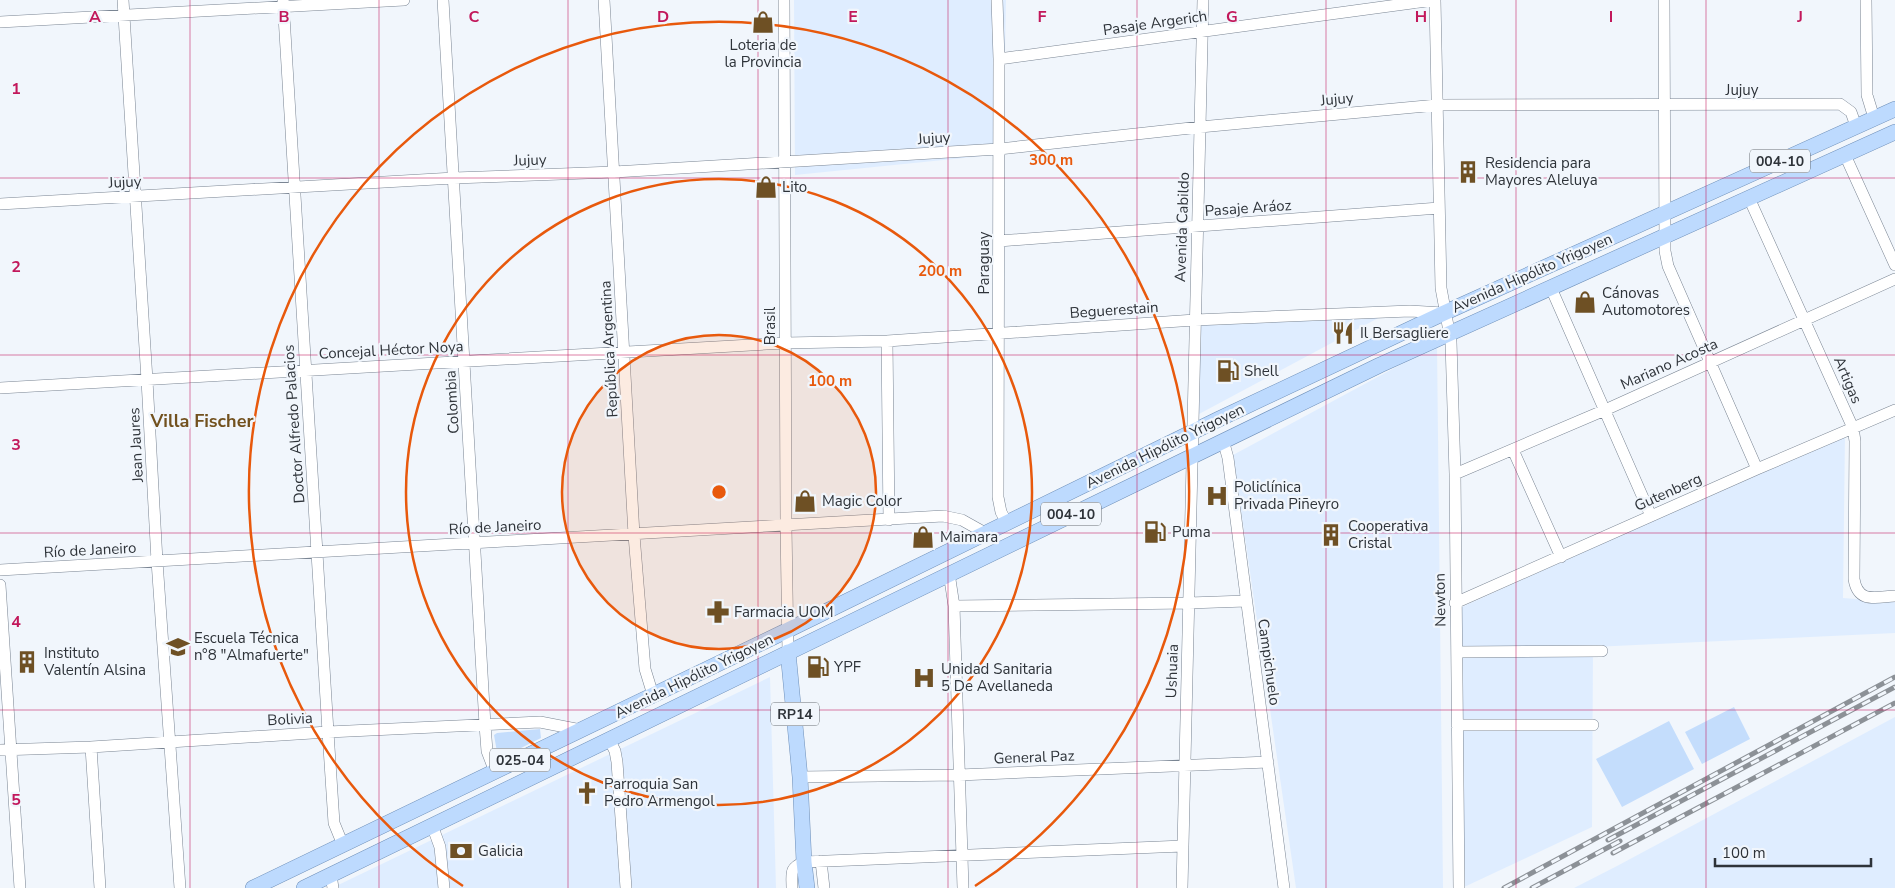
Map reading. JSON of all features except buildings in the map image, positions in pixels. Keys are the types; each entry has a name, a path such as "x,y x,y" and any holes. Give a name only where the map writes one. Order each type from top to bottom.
{"main road":[{"name":"Avenida Hipólito Yrigoyen","path":"253,888 987,534 1193,432 1444,313 1895,109"},
{"name":"Avenida Hipólito Yrigoyen","path":"304,888 332,881 432,825 1223,440 1449,333 1895,132"},
{"name":"RP14","path":"788,652 800,777 807,888"}],"street":[{"name":"Jean Jaures","path":"123,0 157,561 180,888"},
{"path":"0,22 124,16 283,3 404,0"},
{"name":"Colombia","path":"443,0 485,725 488,751 495,772"},
{"name":"República Argentina","path":"604,0 634,535 644,669 653,695"},
{"name":"Brasil","path":"784,0 786,631 788,652"},
{"name":"Paraguay","path":"997,0 1000,332 998,497 1001,512 1007,523"},
{"name":"Avenida Cabildo","path":"1193,455 1194,320 1203,0"},
{"name":"Pasaje Argerich","path":"999,59 1435,0"},
{"name":"Newton","path":"1435,0 1441,288 1444,313 1451,342 1459,888"},
{"path":"1664,0 1664,251 1668,266 1757,469"},
{"path":"1866,0 1867,95 1874,118"},
{"name":"Doctor Alfredo Palacios","path":"283,3 334,823 342,845"},
{"name":"Jujuy","path":"0,204 454,178 614,172 999,149 1437,104 1664,106 1840,104 1851,112 1856,126"},
{"path":"1845,155 1895,265"},
{"name":"Artigas","path":"1750,198 1853,428 1855,441 1854,579 1856,589 1860,595 1867,597 1895,596"},
{"name":"Pasaje Aráoz","path":"999,241 1439,208"},
{"name":"Mariano Acosta","path":"1454,474 1605,410 1895,279"},
{"path":"1551,288 1651,516"},
{"name":"Beguerestain","path":"785,343 887,341 1194,320 1410,311 1444,313"},
{"path":"887,341 889,520"},
{"name":"Concejal Héctor Noya","path":"0,388 785,343"},
{"name":"Gutenberg","path":"1455,603 1895,410"},
{"name":"Campichuelo","path":"1223,440 1228,458 1284,888"},
{"path":"1513,450 1561,557"},
{"name":"Ushuaia","path":"1182,888 1193,455"},
{"name":"Río de Janeiro","path":"0,570 943,516 962,520 987,534"},
{"path":"949,574 954,606 963,888"},
{"path":"0,585 5,749 20,888"},
{"path":"954,606 1246,601"},
{"path":"1457,652 1602,651"},
{"name":"Bolivia","path":"5,749 91,747 328,732 540,722 581,730"},
{"path":"1457,725 1593,725"},
{"path":"609,739 615,751 617,762 626,888"},
{"path":"91,747 100,888"},
{"name":"General Paz","path":"800,777 959,775 1268,762"},
{"path":"432,825 440,847 444,888"},
{"path":"792,888 792,870 796,865 804,862 1182,846"},
{"path":"821,861 824,888"}],"shaded area":[{"path":"794,0 1006,0 1003,154 795,175"},
{"path":"1382,316 1199,414 1201,322"},
{"path":"1437,345 1443,888 1296,888 1233,455"},
{"path":"1845,434 1843,598 1895,602 1895,633 1593,647 1592,827 1462,888 1458,888 1462,607"},
{"path":"770,677 776,888 332,888"},
{"path":"1734,707 1750,739 1702,764 1685,732"},
{"path":"1895,717 1895,888 1574,888 1617,866"},
{"path":"1669,721 1694,769 1622,807 1596,759"},
{"path":"540,729 541,738 503,757 497,752 494,735 497,733"}],"railway":[{"path":"1504,888 1895,677"},
{"path":"1608,840 1895,687"},
{"path":"1613,853 1895,703"},
{"path":"1532,888 1620,841"}],"place":[{"name":"Loteria de la Provincia","path":"763,22"},
{"name":"Residencia para Mayores Aleluya","path":"1468,172"},
{"name":"Lito","path":"766,187"},
{"name":"Cánovas Automotores","path":"1585,302"},
{"name":"Il Bersagliere","path":"1343,333"},
{"name":"Shell","path":"1228,371"},
{"name":"Policlínica Privada Piñeyro","path":"1217,496"},
{"name":"Magic Color","path":"805,501"},
{"name":"Puma","path":"1155,532"},
{"name":"Cooperativa Cristal","path":"1331,535"},
{"name":"Maimara","path":"923,537"},
{"name":"Farmacia UOM","path":"718,612"},
{"name":"Escuela Técnica n°8 \"Almafuerte\"","path":"178,647"},
{"name":"Instituto Valentín Alsina","path":"27,662"},
{"name":"YPF","path":"818,667"},
{"name":"Unidad Sanitaria 5 De Avellaneda","path":"924,678"},
{"name":"Parroquia San Pedro Armengol","path":"587,793"},
{"name":"Galicia","path":"461,851"}],"district":[{"name":"Villa Fischer","path":"202,421"}]}
